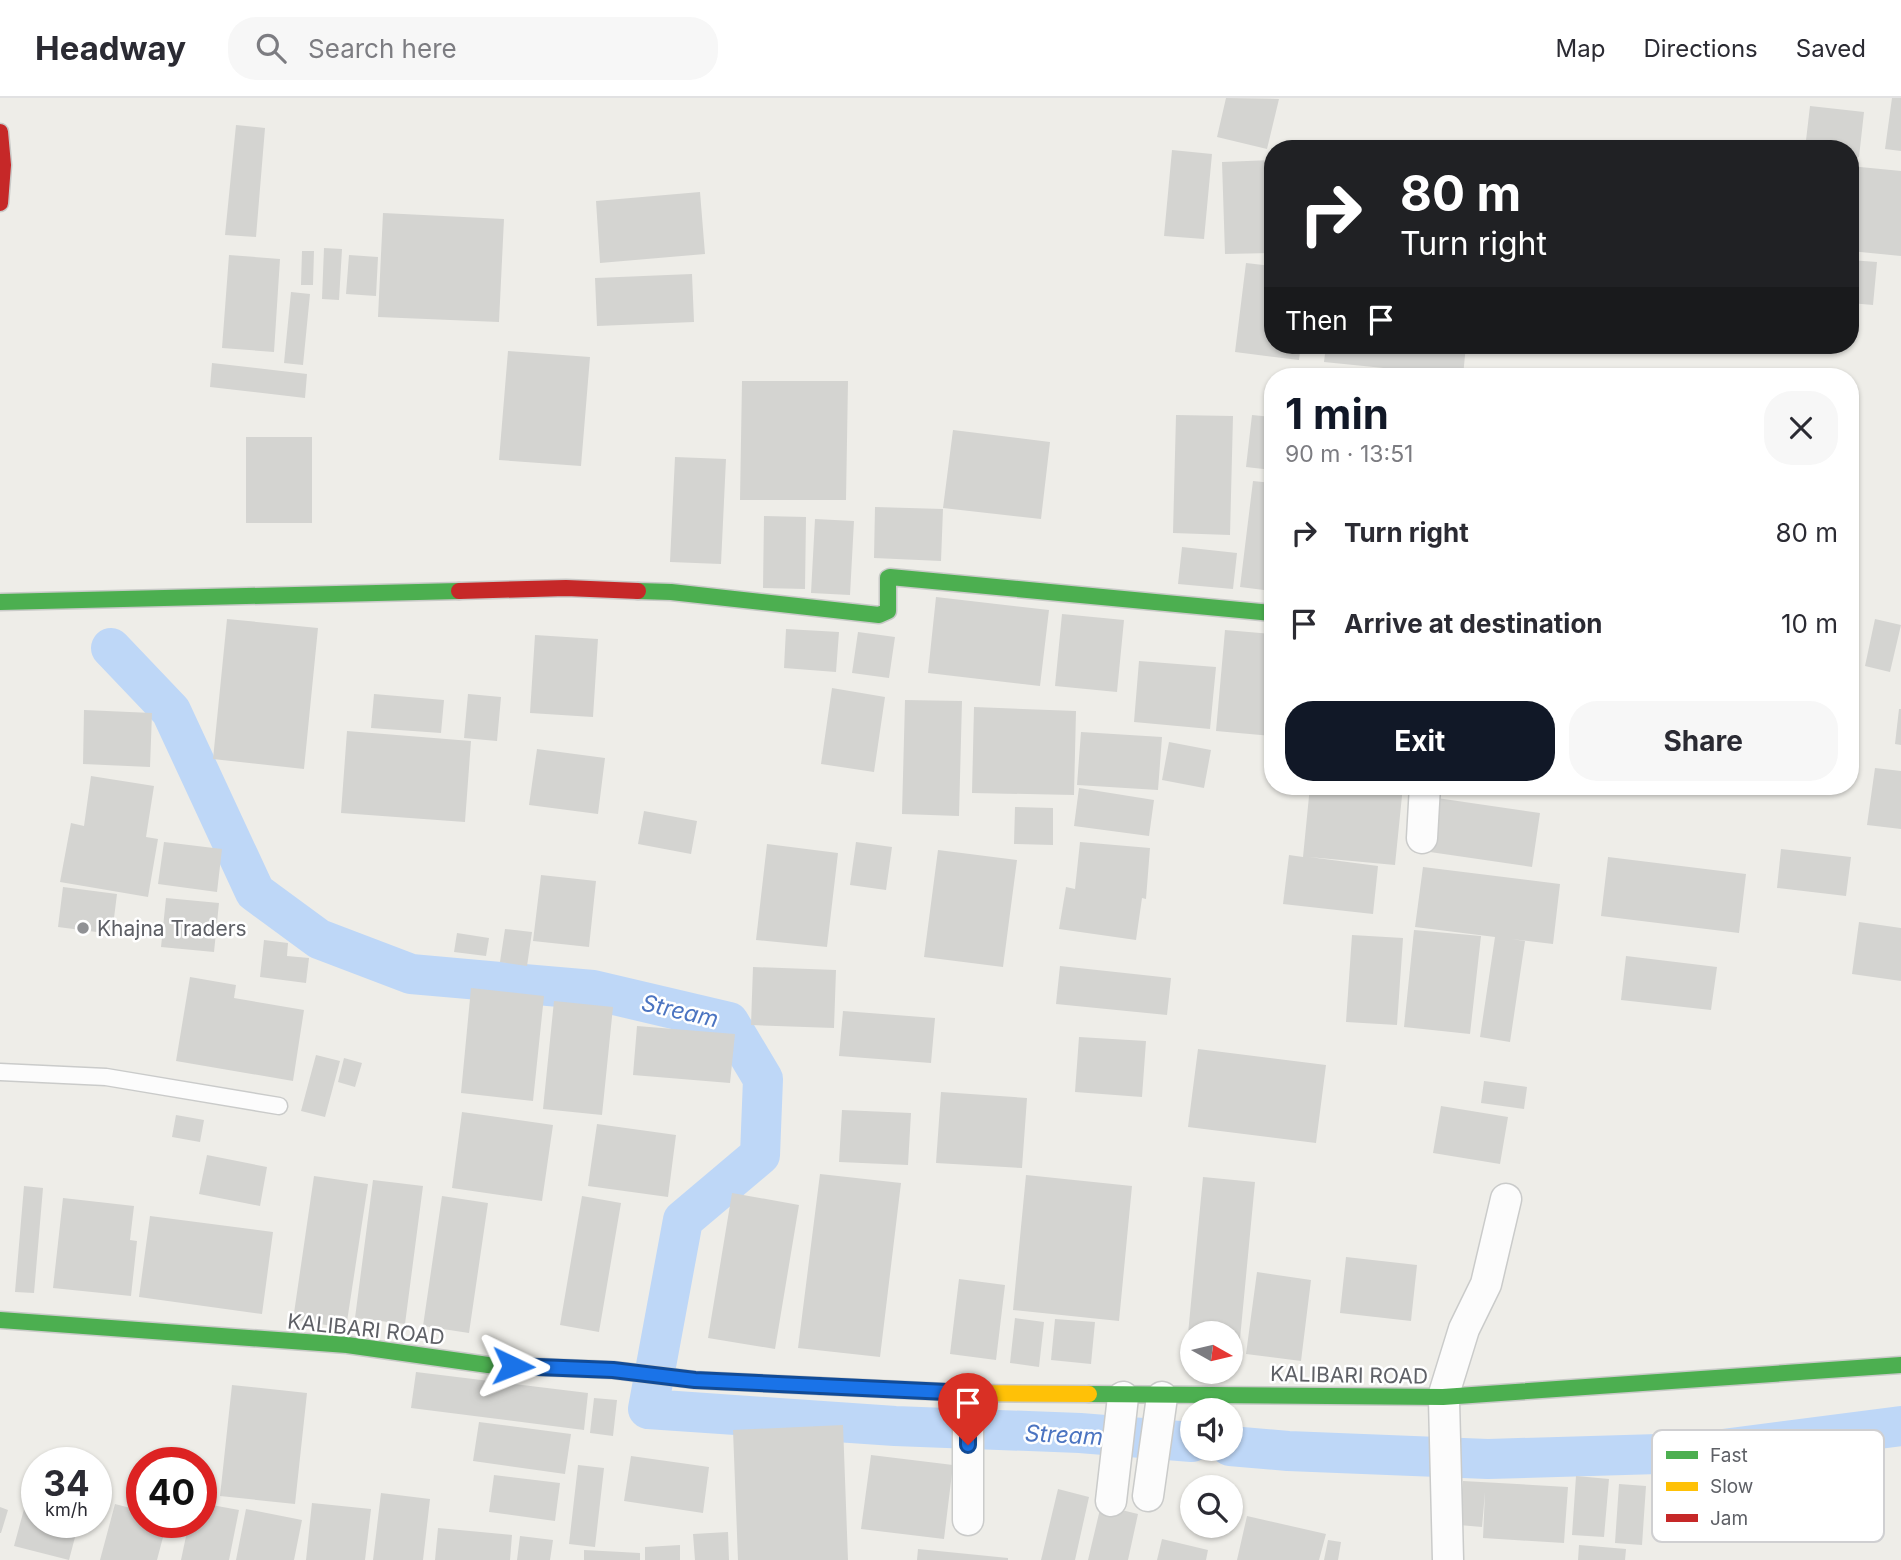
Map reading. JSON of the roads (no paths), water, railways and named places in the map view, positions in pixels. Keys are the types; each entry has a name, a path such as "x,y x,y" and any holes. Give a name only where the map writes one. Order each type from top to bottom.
{"street":[{"path":"0,132 0,204"},
{"path":"0,602 566,588 671,593 878,615 888,611 890,577 1264,612"},
{"path":"1422,838 1424,795"},
{"path":"1448,1560 1443,1398 1464,1329 1486,1284 1506,1199"},
{"name":"KALIBARI ROAD","path":"0,1320 346,1345 488,1365 613,1370 695,1380 968,1394 1443,1398 1901,1365"},
{"path":"968,1394 968,1520"},
{"path":"1111,1501 1123,1396"},
{"path":"1148,1496 1162,1396"}],"lane":[{"path":"0,1072 106,1077 279,1106"}],"waterway":[{"name":"Stream","path":"111,648 171,711 255,892 319,939 411,974 593,990 729,1022 763,1079 760,1155 683,1220 648,1409 895,1426 1080,1433 1180,1441"},
{"name":"Stream","path":"1870,1430 1901,1426"},
{"name":"Stream","path":"1243,1447 1488,1459 1652,1454"}],"place":[{"name":"Khajna Traders","path":"83,928"}]}
